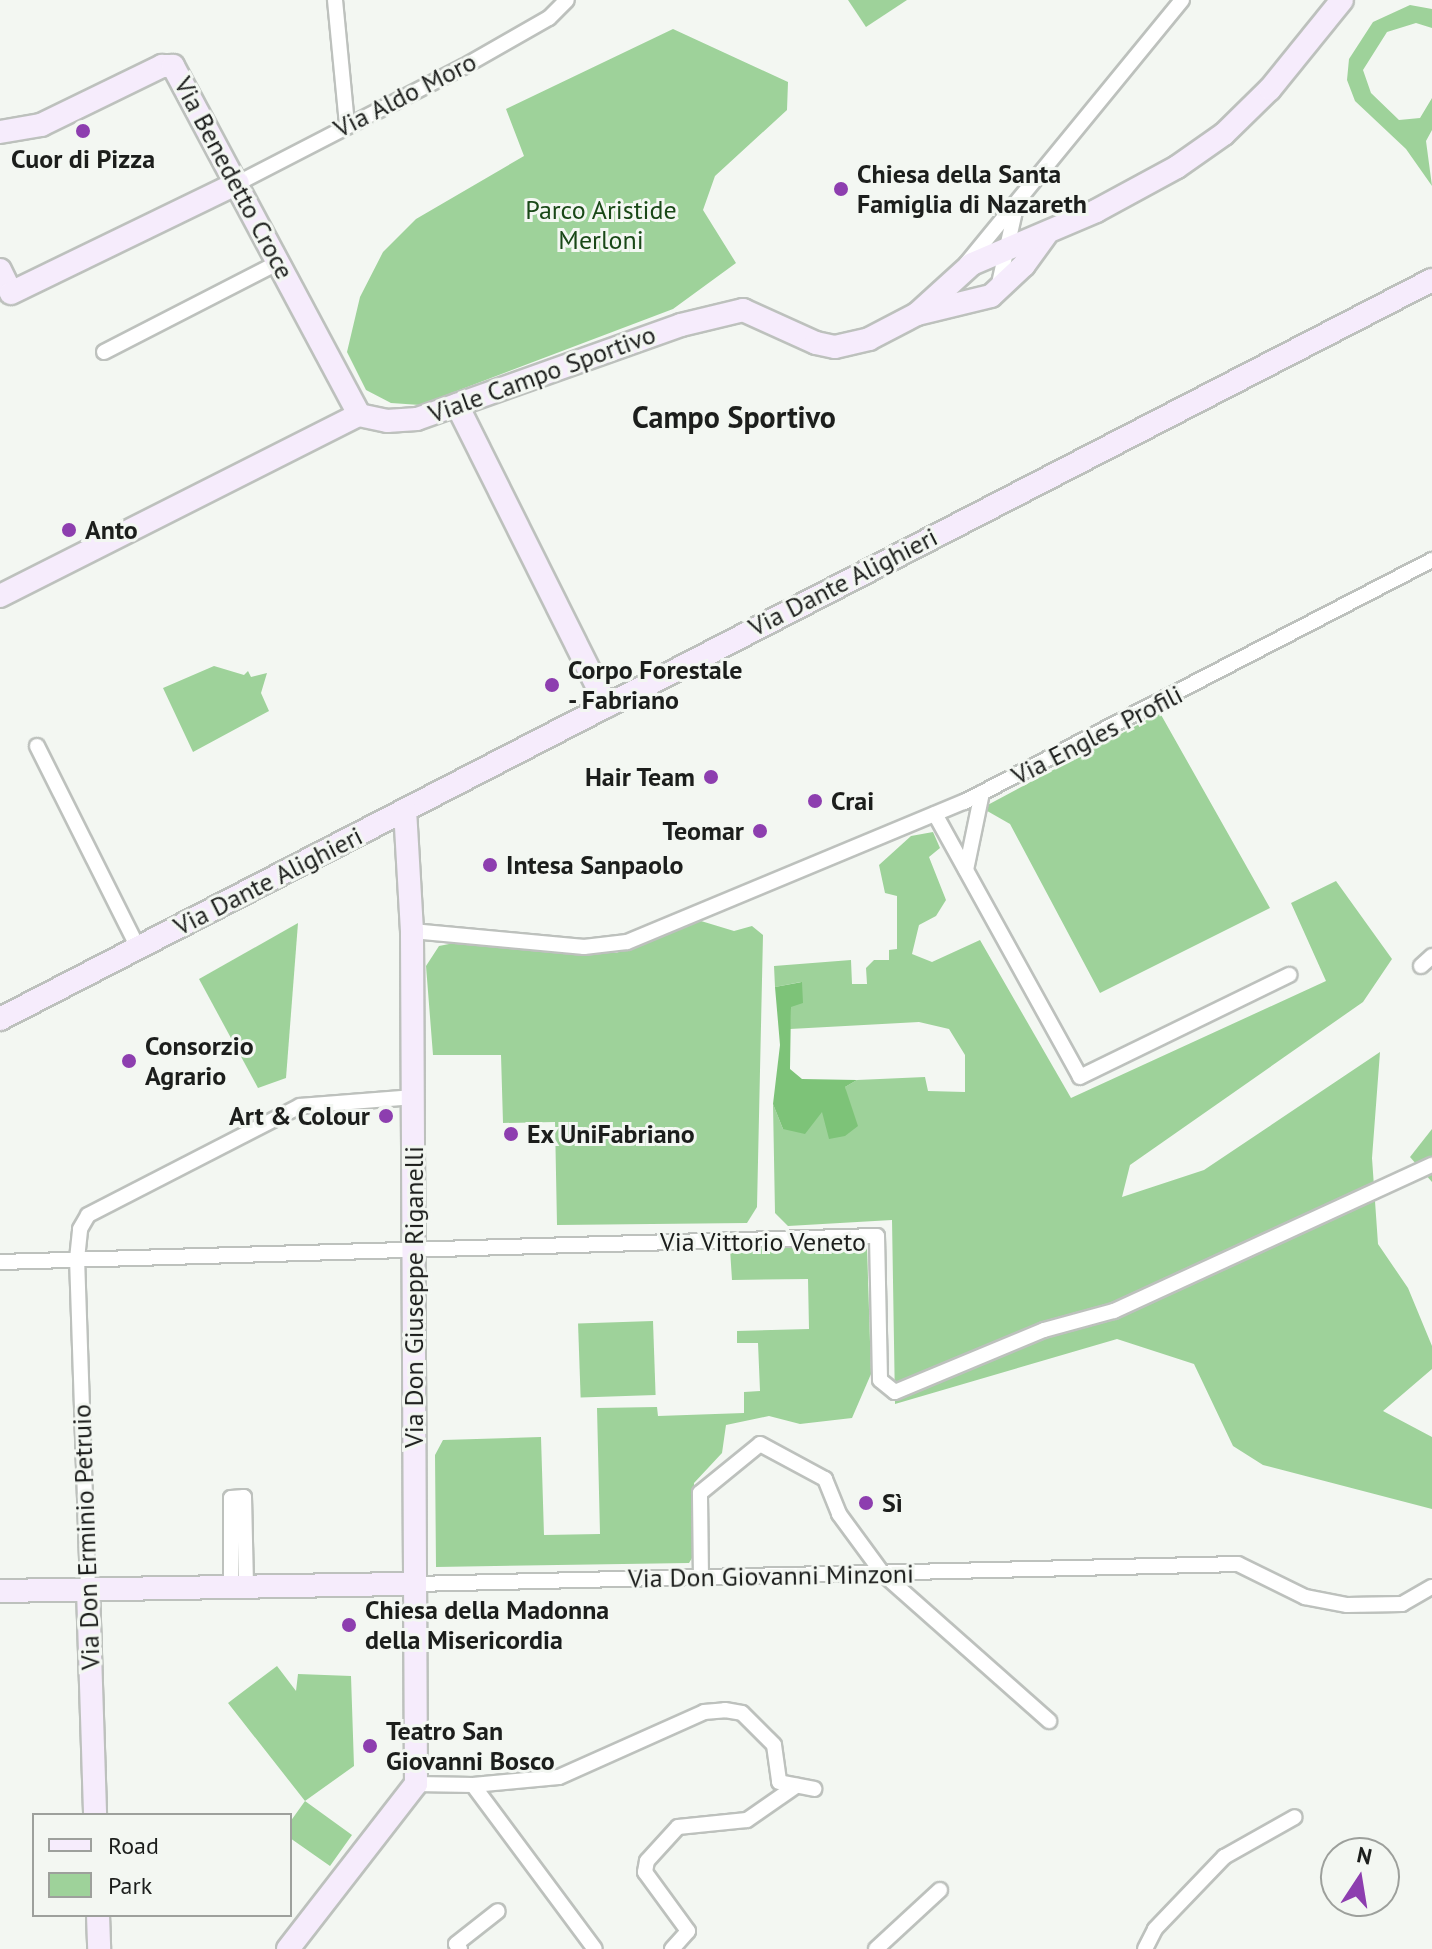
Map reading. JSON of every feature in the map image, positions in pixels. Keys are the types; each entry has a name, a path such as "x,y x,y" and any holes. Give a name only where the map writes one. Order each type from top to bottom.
{"street":[{"path":"335,0 347,125"},
{"name":"Via Aldo Moro","path":"238,183 549,18 567,0"},
{"path":"1017,203 1007,249 988,294 959,291 958,274 1182,0"},
{"name":"Viale Campo Sportivo","path":"917,314 958,274 1177,167 1224,134 1270,89 1342,1"},
{"name":"Via Benedetto Croce","path":"0,132 41,125 167,65 178,70 359,415"},
{"path":"0,270 11,293 238,183"},
{"name":"Viale Campo Sportivo","path":"359,415 417,419 681,325 743,310 806,340 835,347 869,339 917,314 988,294 1024,265 1047,233"},
{"path":"104,352 279,262"},
{"name":"Via Dante Alighieri","path":"0,1019 1432,280"},
{"path":"457,405 607,706"},
{"path":"0,596 359,415"},
{"name":"Via Engles Profili","path":"412,931 584,947 627,942 751,887 982,793 1432,560"},
{"path":"37,746 138,948"},
{"path":"966,870 982,793"},
{"name":"Via Don Giuseppe Riganelli","path":"405,810 412,931 414,1097 416,1784"},
{"path":"935,814 1080,1077 1289,975"},
{"name":"Via Don Erminio Petruio","path":"95,1813 77,1259 80,1229 88,1215 300,1106 414,1097"},
{"name":"Via Vittorio Veneto","path":"0,1262 877,1236 880,1380 895,1392 1044,1330 1114,1311 1432,1165"},
{"path":"701,1578 700,1493 760,1444 825,1479 839,1514 883,1574 1049,1721"},
{"path":"244,1497 238,1587 231,1498 244,1497"},
{"name":"Via Don Giovanni Minzoni","path":"0,1591 1238,1564 1305,1597 1373,1607 1402,1604 1432,1587"},
{"path":"288,1949 416,1784 473,1785 559,1777 704,1712 725,1710 742,1713 759,1726 774,1745 779,1782 814,1789"},
{"path":"473,1785 595,1949"},
{"path":"672,1949 688,1931 645,1872 647,1861 678,1827 747,1820 796,1786"},
{"path":"1145,1949 1155,1929 1224,1857 1295,1817"},
{"path":"876,1949 940,1890"},
{"path":"460,1949 456,1944 498,1911"},
{"path":"98,1917 99,1949"}],"green space":[{"path":"848,0 907,0 866,27"},
{"path":"1410,5 1432,9 1432,28 1416,23 1387,32 1363,70 1371,93 1399,120 1420,118 1432,98 1432,130 1426,141 1432,186 1406,149 1355,101 1347,80 1349,59 1373,22"},
{"name":"Parco Aristide Merloni","path":"673,29 788,82 787,110 715,176 703,210 736,263 673,309 420,405 391,403 366,390 347,352 360,297 383,252 416,219 524,156 506,109"},
{"path":"214,666 244,675 248,671 251,677 267,673 261,693 269,711 193,752 163,688"},
{"path":"1160,713 1270,908 1100,993 1010,824 982,808"},
{"path":"933,832 940,848 929,857 946,900 936,916 919,925 912,954 932,962 980,940 1071,1098 1326,981 1291,903 1336,881 1392,959 1363,1002 1130,1165 1122,1197 1204,1170 1380,1052 1372,1158 1378,1244 1408,1288 1432,1346 1432,1369 1383,1411 1432,1437 1432,1509 1263,1465 1233,1446 1194,1364 1117,1339 895,1404 892,1220 788,1226 775,1213 773,1104 783,1129 846,1098 845,1087 857,1080 925,1077 928,1091 965,1092 965,1055 949,1029 919,1022 790,1029 791,1006 801,982 775,987 774,966 851,960 852,984 867,984 866,968 874,960 889,960 889,950 897,949 897,896 885,893 879,865 911,836"},
{"path":"701,921 734,931 752,926 763,935 757,1207 747,1223 557,1225 555,1122 503,1123 501,1055 433,1055 426,966 439,946 454,943 616,953"},
{"path":"298,923 286,1078 258,1088 199,979"},
{"path":"1432,1129 1432,1182 1410,1157"},
{"path":"867,1246 871,1374 852,1418 800,1424 769,1416 726,1425 722,1453 694,1483 695,1553 689,1563 436,1567 435,1455 443,1440 541,1437 544,1535 600,1534 597,1408 657,1407 658,1416 744,1413 744,1392 760,1391 758,1343 737,1343 737,1331 809,1329 808,1279 732,1280 730,1249"},
{"path":"653,1321 656,1395 581,1398 578,1324"},
{"path":"277,1666 296,1691 298,1674 351,1676 354,1766 305,1801 228,1703"},
{"path":"305,1801 352,1835 330,1866 292,1839 292,1819"}],"shaded area":[{"path":"802,982 803,1003 791,1007 790,1069 802,1079 857,1080 845,1087 858,1126 845,1136 829,1139 822,1112 805,1134 783,1129 773,1104 780,1045 775,987"}],"place":[{"name":"Cuor di Pizza","path":"83,131"},
{"name":"Chiesa della Santa Famiglia di Nazareth","path":"841,189"},
{"name":"Anto","path":"69,530"},
{"name":"Corpo Forestale - Fabriano","path":"552,685"},
{"name":"Hair Team","path":"711,777"},
{"name":"Crai","path":"815,801"},
{"name":"Teomar","path":"760,831"},
{"name":"Intesa Sanpaolo","path":"490,865"},
{"name":"Consorzio Agrario","path":"129,1061"},
{"name":"Art & Colour","path":"386,1116"},
{"name":"Ex UniFabriano","path":"511,1134"},
{"name":"Sì","path":"866,1503"},
{"name":"Chiesa della Madonna della Misericordia","path":"349,1625"},
{"name":"Teatro San Giovanni Bosco","path":"370,1746"}],"district":[{"name":"Campo Sportivo","path":"734,417"}]}
